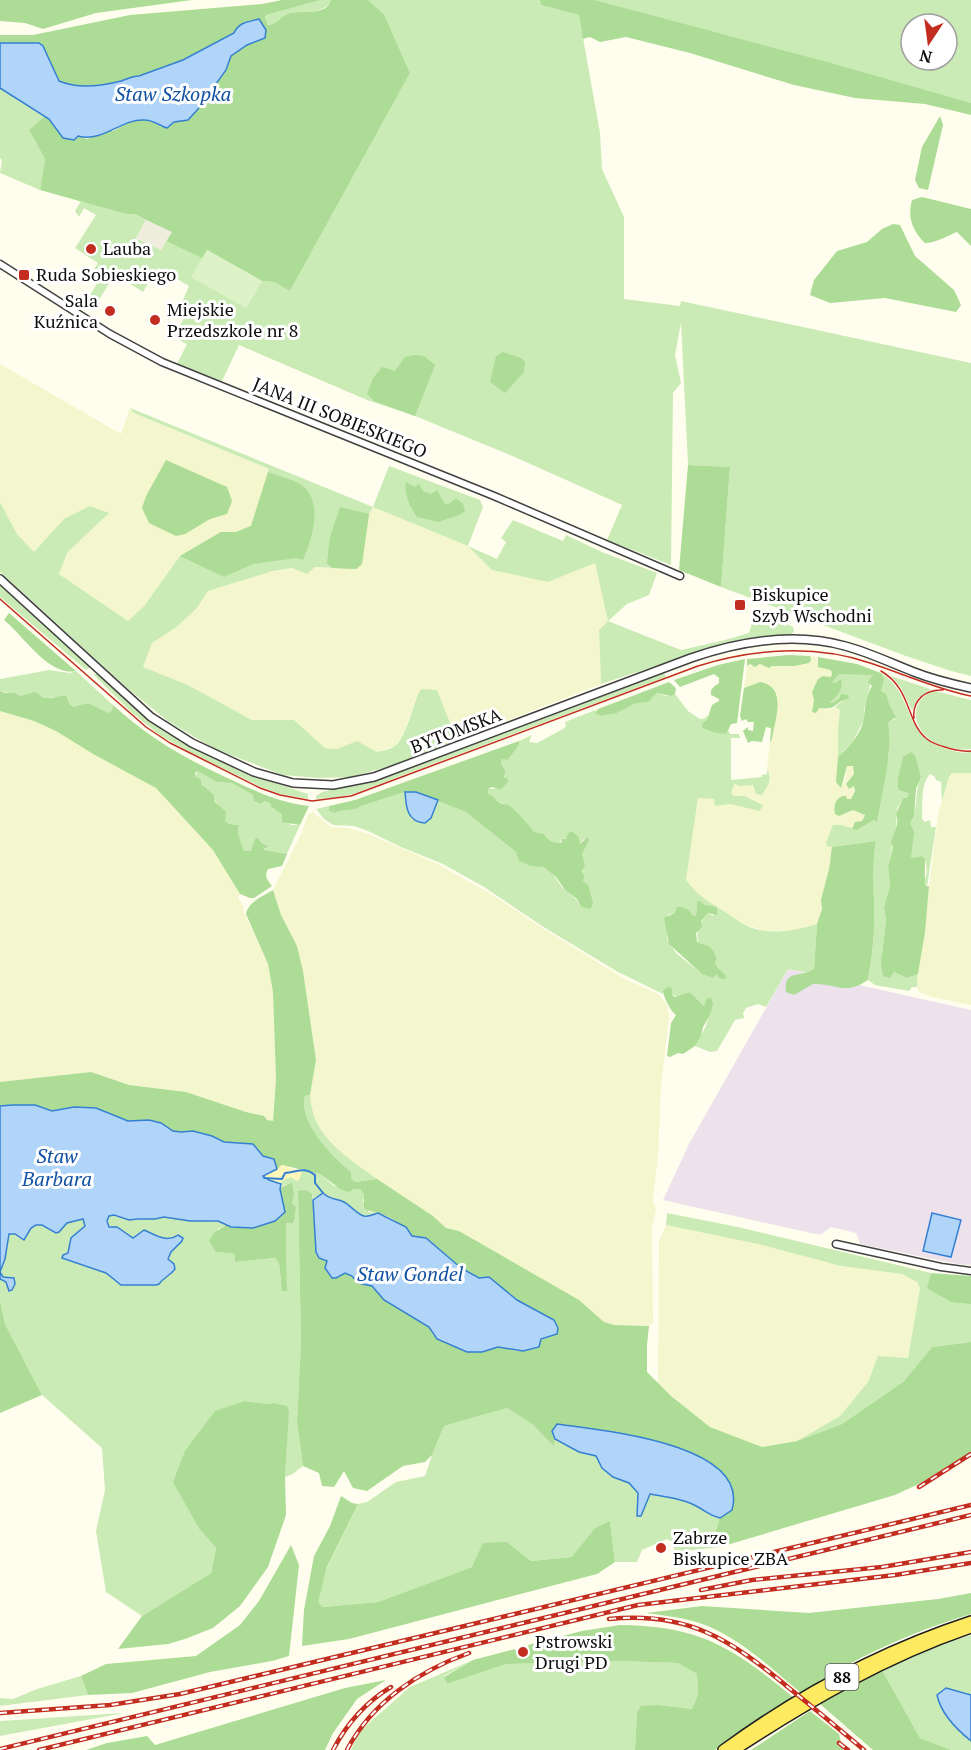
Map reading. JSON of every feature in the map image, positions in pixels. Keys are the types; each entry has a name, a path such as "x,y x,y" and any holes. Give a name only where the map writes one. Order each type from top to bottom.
{"main road":[{"name":"88","path":"723,1750 787,1708 869,1662 918,1640 971,1621"},
{"name":"88","path":"735,1750 792,1713 872,1669 920,1647 971,1628"}],"street":[{"name":"JANA III SOBIESKIEGO","path":"0,264 110,334 162,362 494,496 680,576"},
{"name":"BYTOMSKA","path":"0,579 136,704 169,730 254,772 302,784 333,785 374,777 691,658 745,643 786,639 832,643 862,651 915,672 971,688"},
{"path":"836,1244 941,1267 971,1271"}],"shaded area":[{"path":"146,220 172,232 161,250 136,238"},
{"path":"788,969 971,1010 971,1265 860,1244 856,1233 831,1227 820,1235 663,1200 689,1144"}],"green space":[{"path":"0,0 192,0 96,13 43,29 25,23 0,21"},
{"path":"282,0 321,0 266,15 268,25 288,14 319,11 324,9 331,0 368,0 384,14 410,73 290,291 274,282 262,281 207,250 202,258 166,241 171,232 134,214 126,214 40,190 45,159 29,130 45,116 63,138 78,136 87,139 113,131 132,121 148,120 162,127 188,120 207,98 226,70 231,56 247,45 265,38 259,19 237,27 234,33 183,60 139,76 82,86 59,81 43,46 39,43 0,43 0,35 33,35 130,15 262,4"},
{"path":"321,0 331,0 331,2 317,11 286,15 268,25 265,18 266,15"},
{"path":"368,0 540,0 541,5 579,15 600,133 602,169 624,217 624,299 680,306 681,301 971,363 971,676 906,656 721,587 730,467 688,465 681,323 675,355 681,383 673,393 671,565 607,540 622,505 415,416 367,400 239,345 222,381 177,364 187,344 173,337 190,308 182,302 189,286 158,268 143,292 115,274 97,303 89,297 101,276 93,271 98,263 75,248 96,215 84,208 79,217 75,211 81,201 133,214 146,220 136,238 161,250 166,241 202,257 207,250 262,281 274,282 290,291 410,73 384,14"},
{"path":"540,0 595,0 971,103 971,115 925,104 855,98 794,85 690,53 626,37 600,42 590,37 583,39 579,15 541,5"},
{"path":"595,0 971,0 971,103"},
{"path":"0,88 45,116 29,130 45,159 40,190 0,173 2,160 0,158"},
{"path":"940,116 943,125 928,190 919,188 915,180 922,147"},
{"path":"922,197 971,209 971,246 957,232 937,241 925,243 914,229 910,213 912,200"},
{"path":"893,224 900,225 915,256 954,290 961,305 956,312 885,298 830,303 810,295 814,280 837,251 867,242 882,229"},
{"path":"207,250 262,281 246,308 191,277"},
{"path":"503,352 521,358 525,362 524,372 505,393 490,382 496,356"},
{"path":"424,356 435,365 415,416 374,401 367,394 373,378 382,367 395,371 405,357"},
{"path":"0,364 121,434 130,408 134,413 269,469 251,526 236,532 221,532 180,556 144,606 128,621 59,574 67,553 103,519 47,538 34,552 17,534 0,502"},
{"path":"130,408 373,507 369,514 362,564 356,569 315,567 307,574 292,568 273,571 208,591 196,609 175,628 152,643 143,667 188,685 252,720 294,720 325,748 337,749 357,741 377,752 393,747 407,727 421,689 437,690 457,740 404,762 351,777 319,778 283,775 215,749 169,722 127,688 0,572 0,502 17,534 34,552 64,519 90,506 109,513 67,553 59,574 128,621 144,606 180,556 221,532 236,532 251,526 269,469 134,413"},
{"path":"166,460 227,487 232,501 227,514 210,519 185,534 176,536 149,523 142,508"},
{"path":"688,465 730,467 721,587 679,570"},
{"path":"389,466 480,500 483,507 468,546 373,507"},
{"path":"268,472 300,484 308,491 312,500 313,531 303,560 297,558 253,564 224,577 180,556 221,532 236,532 251,526"},
{"path":"406,482 415,487 419,484 423,491 431,494 437,490 445,504 449,504 456,498 463,504 465,511 439,522 417,517 408,500"},
{"path":"340,507 369,514 362,564 356,569 332,568 327,563 330,537"},
{"path":"373,507 468,546 492,570 548,582 595,563 608,621 599,630 601,684 457,740 437,690 415,700 404,733 395,746 377,752 357,742 337,749 325,748 294,720 252,720 188,685 143,667 152,643 175,628 196,609 207,591 273,571 292,568 307,574 315,567 332,568 362,564 369,514"},
{"path":"513,520 563,541 566,535 602,552 657,573 649,595 627,604 608,621 595,563 548,582 492,570 468,546 497,559 506,542 501,538"},
{"path":"0,585 90,667 86,670 0,597"},
{"path":"9,613 76,671 56,668 46,661 4,620"},
{"path":"755,613 786,626 787,624 793,627 794,631 790,636 750,638 719,645 601,684 599,630 608,621 681,650 749,633"},
{"path":"789,655 810,656 811,660 809,663 795,666 769,668 760,664 755,667 750,664 747,666 747,659"},
{"path":"810,656 818,657 817,662 831,670 831,677 823,676 818,679 812,711 835,707 841,710 839,717 844,785 847,766 853,766 855,769 846,784 855,788 851,799 847,799 846,814 853,810 865,815 862,821 855,822 852,829 842,825 826,845 832,847 832,855 817,924 799,930 766,931 746,925 697,895 686,880 698,798 715,799 715,806 762,805 753,799 734,796 731,793 734,785 746,784 754,785 762,795 770,780 767,769 778,695 760,682 744,688 747,666 760,664 795,666 809,663"},
{"path":"818,657 857,664 881,673 884,679 881,691 886,694 896,717 888,723 888,760 877,822 874,820 857,830 852,829 855,822 862,821 865,815 853,810 839,816 835,814 834,808 838,799 846,796 847,799 851,799 855,791 854,786 849,789 846,784 854,774 853,766 847,766 841,788 836,782 838,757 861,729 867,697 872,686 868,682 873,675 839,674 832,682 836,683 841,679 841,689 830,702 839,699 841,694 848,695 849,698 832,707 819,708 816,713 812,712 814,700 812,692 818,679 823,676 831,677 832,674 831,670 818,667"},
{"path":"745,659 737,723 731,724 727,733 714,732 702,727 712,705 719,701 711,695 711,691 719,683 719,678 714,674 680,687 674,680 718,665"},
{"path":"49,670 70,673 76,671 113,705 112,710 109,713 88,703 72,707 58,697 20,696 0,691 0,679"},
{"path":"663,671 666,677 353,794 316,799 316,796 322,792 385,777"},
{"path":"839,673 873,674 864,709 864,720 853,741 838,757 840,710 835,707 845,699 830,702 836,683 832,683 832,680"},
{"path":"881,673 899,692 921,734 944,748 971,752 971,773 952,773 942,801 941,782 930,774 925,784 922,819 925,822 930,820 931,827 936,827 927,887 925,859 922,856 911,858 910,823 915,812 921,777 903,764 909,793 897,809 896,829 888,866 890,886 884,907 886,920 882,956 891,975 894,972 907,978 918,974 917,987 912,987 909,991 875,985 868,980 873,939 873,872 876,841 826,846 833,825 842,825 857,830 874,820 889,754 888,723 895,719 895,715 881,692"},
{"path":"93,674 97,674 167,733 242,772 308,794 308,799 280,794 261,787 161,736 131,712"},
{"path":"891,676 930,690 918,698 912,710 901,688"},
{"path":"669,682 676,688 675,694 671,696 657,693 648,702 636,703 617,713 601,716 595,713 598,709"},
{"path":"760,682 769,685 777,697 777,713 772,739 770,742 771,728 766,727 762,742 748,743 743,731 748,727 748,730 753,731 754,722 748,722 746,719 742,721 740,716 744,688"},
{"path":"0,691 20,696 35,692 45,698 66,696 70,705 74,707 88,703 109,713 113,705 156,739 200,765 271,797 309,806 300,825 282,822 282,815 270,803 265,801 260,804 254,801 253,795 232,783 217,782 197,771 195,773 195,776 201,779 202,785 214,795 214,801 226,812 225,821 238,825 238,834 244,851 251,851 255,839 258,838 269,847 264,850 287,854 282,866 267,871 267,878 272,886 254,898 240,894 213,850 156,788 56,731 34,721 0,711"},
{"path":"935,691 971,700 971,749 941,745 930,740 921,730 916,717 918,704 922,698"},
{"path":"657,693 667,696 675,694 688,711 700,719 708,715 706,730 739,734 740,738 731,738 731,780 762,777 767,774 767,769 770,776 762,795 756,794 753,785 738,786 736,784 731,793 734,796 745,796 763,805 760,811 730,804 715,806 714,799 698,798 686,880 704,898 742,923 754,928 781,931 817,924 814,970 809,973 788,969 766,1007 758,1004 746,1008 743,1013 744,1018 735,1020 717,1051 710,1052 695,1046 709,1016 711,997 706,999 704,1006 690,992 678,997 663,991 663,994 618,972 545,928 484,887 443,864 354,826 333,825 316,809 329,806 329,811 335,813 356,809 405,792 406,805 413,819 425,823 431,818 438,800 466,812 516,852 520,861 547,868 581,907 591,894 589,886 583,881 584,839 580,844 579,837 562,839 559,843 552,842 547,837 534,832 509,806 488,794 489,789 498,788 505,778 501,764 502,758 508,760 519,745 519,741 532,735 529,742 537,743 563,729 566,726 565,722 598,709 595,711 601,716 617,713 636,703 651,699","holes":["697,901 713,907 714,916 708,913 702,920 697,935 698,943 707,946 714,953 717,959 715,962 720,971 718,975 702,974 676,953 667,939 668,915 675,913 696,916"]},
{"path":"0,711 34,721 56,731 156,788 213,850 240,894 238,898 268,964 273,992 276,1079 273,1121 267,1121 263,1116 186,1092 129,1085 91,1072 0,1082"},
{"path":"519,741 519,745 508,760 502,759 504,777 508,779 508,782 500,790 489,788 488,794 500,803 510,806 534,832 543,834 552,842 561,843 571,831 579,837 580,844 588,837 589,840 582,854 585,865 582,871 583,881 589,886 593,904 590,909 581,907 577,899 565,890 556,877 544,867 531,866 519,861 516,852 466,812 416,792 405,792 355,809 335,813 329,811 329,806 355,800"},
{"path":"911,752 915,755 921,777 916,789 914,816 910,823 914,832 911,858 922,856 925,859 925,883 929,886 925,932 918,974 907,978 894,972 890,978 883,976 881,963 886,920 884,907 890,886 888,866 893,847 891,842 897,824 896,814 903,798 907,798 909,793 899,790 898,778 903,757"},
{"path":"197,771 217,782 232,783 253,795 255,801 260,804 265,801 270,803 291,825 300,825 287,854 263,850 268,847 260,840 251,851 244,851 237,834 238,825 225,821 222,809 206,790 201,779 195,776"},
{"path":"952,773 971,773 971,1005 932,997 919,992 917,987 938,814 949,777"},
{"path":"313,812 331,827 348,828 366,833 436,863 496,897 623,978 658,994 666,1003 669,1016 661,1087 658,1158 653,1202 656,1209 652,1228 653,1323 649,1326 614,1325 604,1322 579,1300 459,1231 446,1228 433,1216 354,1164 333,1145 322,1131 311,1111 310,1095 316,1060 303,971 297,946 281,915 273,890 308,815"},
{"path":"876,841 873,872 873,938 868,980 860,985 847,988 813,984 794,995 786,992 787,980 790,977 814,969 817,924 822,909 821,900 832,847"},
{"path":"273,890 281,915 297,946 303,971 316,1060 310,1095 305,1096 304,1106 311,1127 318,1138 351,1172 351,1179 356,1182 377,1179 433,1216 446,1228 459,1231 579,1300 604,1322 614,1325 649,1326 647,1372 671,1396 710,1427 762,1447 797,1441 842,1424 903,1382 932,1347 971,1342 971,1453 923,1482 895,1495 720,1547 713,1539 720,1518 732,1510 552,1431 555,1439 554,1446 532,1424 507,1408 444,1426 432,1455 425,1462 403,1466 367,1491 353,1488 344,1471 334,1487 322,1486 319,1473 303,1466 297,1422 301,1341 298,1191 306,1190 312,1194 317,1252 319,1258 327,1261 330,1277 335,1278 344,1273 352,1276 358,1283 372,1286 384,1300 429,1327 433,1335 467,1352 482,1352 498,1347 517,1351 557,1334 554,1321 517,1300 489,1278 479,1278 461,1268 427,1238 412,1236 406,1228 393,1219 364,1208 364,1194 360,1189 349,1192 340,1189 320,1174 282,1165 276,1170 253,1144 224,1142 193,1131 173,1131 161,1123 150,1120 128,1121 96,1108 74,1107 52,1111 35,1105 0,1106 0,1082 91,1072 129,1085 186,1092 264,1116 267,1120 273,1121 276,1079 273,992 268,964 246,914 253,903"},
{"path":"697,901 717,907 717,915 708,913 701,921 702,927 696,933 697,942 709,946 713,951 717,959 715,962 726,976 725,979 719,978 717,974 713,978 702,974 669,944 664,918 675,913 677,907 682,907 696,916"},
{"path":"667,987 672,988 672,995 675,997 690,992 704,1006 706,999 711,997 713,1005 695,1046 683,1054 678,1053 670,1057 667,1056 671,1023 676,1015 666,1001 663,991"},
{"path":"310,1095 312,1110 324,1134 343,1154 377,1179 356,1182 350,1179 351,1172 326,1148 311,1127 304,1106 305,1096"},
{"path":"303,1170 320,1174 334,1186 360,1189 365,1194 363,1201 369,1212 378,1213 366,1217 338,1200 315,1197 313,1200 312,1194 298,1191 301,1341 297,1422 303,1466 285,1477 287,1443 269,1404 245,1401 200,1530 216,1548 211,1573 142,1616 106,1592 96,1531 105,1490 102,1448 42,1395 5,1324 0,1300 0,1279 6,1281 10,1291 13,1289 13,1278 3,1277 0,1272 5,1259 9,1234 15,1234 39,1224 51,1231 59,1232 67,1223 83,1219 85,1226 72,1241 68,1253 62,1258 106,1273 120,1283 135,1285 150,1283 171,1274 169,1254 182,1241 159,1237 151,1233 133,1238 117,1227 111,1228 108,1223 109,1216 128,1220 169,1217 220,1222 227,1224 218,1229 216,1252 235,1254 235,1262 275,1258 279,1263 281,1282 287,1291 286,1223 293,1222 296,1207 292,1203 292,1182 282,1186 280,1183 291,1177 298,1181"},
{"path":"292,1182 294,1195 292,1203 296,1207 295,1218 293,1223 286,1223 287,1291 282,1291 279,1263 275,1258 235,1262 235,1254 216,1252 209,1241 214,1233 227,1224 231,1227 261,1224 281,1217 285,1212 280,1188"},
{"path":"667,1213 738,1227 931,1273 928,1288 971,1303 971,1342 932,1347 903,1382 842,1424 797,1441 840,1416 868,1382 878,1356 908,1358 920,1288 917,1282 902,1274 841,1266 758,1244 666,1225"},
{"path":"666,1225 758,1244 841,1266 902,1274 917,1282 920,1288 908,1358 878,1356 868,1382 840,1416 797,1441 762,1447 710,1427 658,1384 659,1241"},
{"path":"931,1273 971,1276 971,1304 951,1302 927,1288"},
{"path":"0,1300 5,1324 42,1395 0,1413"},
{"path":"245,1401 287,1406 289,1411 285,1477 286,1515 268,1567 240,1606 213,1628 168,1644 118,1649 142,1616 211,1573 216,1548 200,1530 173,1482 185,1451 215,1411"},
{"path":"507,1408 532,1424 554,1445 555,1439 579,1452 596,1456 602,1468 613,1477 629,1483 638,1494 641,1516 650,1494 687,1502 720,1518 713,1538 720,1547 675,1552 672,1542 667,1539 642,1550 637,1562 615,1562 610,1522 595,1528 573,1557 531,1561 507,1542 472,1567 378,1602 323,1607 317,1602 327,1568 358,1504 367,1502 396,1482 425,1476 444,1426"},
{"path":"341,1496 358,1504 327,1567 318,1602 323,1607 378,1602 472,1567 483,1543 507,1542 531,1561 572,1557 595,1528 610,1521 615,1562 597,1574 349,1639 302,1646 304,1610 314,1556 330,1526"},
{"path":"291,1545 299,1565 289,1656 210,1672 132,1693 88,1695 81,1676 106,1664 196,1656 240,1625 259,1601"},
{"path":"971,1593 971,1614 883,1647 841,1668 801,1693 757,1657 722,1633 695,1621 646,1613 702,1606 809,1613 938,1599"},
{"path":"620,1625 673,1630 715,1643 753,1666 794,1698 738,1732 715,1750 635,1750 637,1712 641,1706 659,1705 692,1709 698,1694 697,1674 678,1663 618,1661 506,1664 447,1684 444,1677 473,1660 515,1649 518,1658 530,1655 528,1645 582,1631"},
{"path":"971,1635 971,1695 964,1692 960,1733 971,1741 971,1750 952,1750 920,1738 882,1670 928,1649"},
{"path":"473,1660 444,1676 447,1684 506,1664 618,1661 678,1663 697,1674 698,1694 692,1709 659,1705 637,1712 635,1750 351,1750 360,1731 410,1687"},
{"path":"882,1670 920,1738 952,1750 873,1750 820,1704"},
{"path":"81,1676 88,1695 0,1706 0,1698 13,1699"},
{"path":"386,1680 357,1699 333,1733 325,1750 86,1750 107,1743 147,1736 155,1745 345,1688"},
{"path":"810,1711 839,1734 843,1750 751,1750"},
{"path":"124,1713 0,1736 0,1721"}],"sand":[{"path":"282,1165 303,1170 298,1181 291,1177 277,1183 268,1180 263,1175"}],"water":[{"name":"Staw Szkopka","path":"259,19 266,30 265,38 247,45 231,56 226,70 198,109 188,120 174,122 167,128 151,121 137,120 96,136 78,136 74,140 63,138 49,119 0,88 0,43 39,43 43,46 59,81 82,86 98,85 139,76 183,60 234,33 241,25"},
{"path":"405,792 416,792 438,800 431,818 425,823 411,817"},
{"name":"Staw Barbara","path":"35,1105 52,1111 74,1107 96,1108 128,1121 149,1120 161,1123 173,1131 193,1131 224,1142 253,1144 263,1156 274,1159 277,1169 263,1176 281,1184 285,1212 275,1221 253,1228 231,1227 218,1221 190,1221 164,1217 129,1220 114,1215 109,1216 107,1221 109,1227 117,1227 133,1238 144,1230 165,1238 178,1235 183,1238 168,1259 174,1264 175,1269 159,1284 121,1285 106,1273 62,1258 68,1253 71,1238 85,1226 83,1219 67,1223 56,1233 42,1225 36,1225 31,1228 24,1240 15,1234 9,1234 5,1259 0,1272 0,1106"},
{"name":"Staw Gondel","path":"323,1193 344,1202 361,1215 368,1216 378,1213 406,1227 412,1236 426,1238 461,1268 479,1278 489,1277 517,1300 554,1320 558,1328 557,1334 541,1339 539,1347 523,1351 498,1347 482,1352 467,1352 437,1339 429,1327 384,1300 372,1286 358,1283 352,1276 345,1273 332,1278 325,1268 327,1261 319,1258 316,1252 313,1200"},
{"path":"932,1213 961,1220 951,1257 923,1251"},
{"path":"0,1272 3,1277 14,1278 15,1284 12,1290 9,1291 6,1282 0,1279"},
{"path":"557,1424 636,1436 696,1455 719,1469 732,1487 732,1510 720,1518 687,1502 650,1494 641,1516 637,1516 638,1493 629,1483 613,1477 602,1468 596,1456 579,1452 555,1439 552,1431"},
{"path":"946,1688 971,1695 971,1741 942,1709 937,1695"}],"waterway":[{"path":"264,1178 282,1179 285,1173 307,1171 315,1175 315,1183 323,1193"}],"tram line":[{"path":"0,599 146,727 170,743 260,788 280,795 312,801 351,796 698,666 740,656 784,651 827,653 870,663 971,696"},
{"path":"881,671 898,687 915,724 927,739 934,744 948,748 971,751"},
{"path":"914,718 915,706 921,697 931,691 943,690"}],"railway":[{"path":"919,1487 971,1454"},
{"path":"0,1713 110,1705 180,1694 971,1505"},
{"path":"0,1749 971,1515"},
{"path":"701,1590 752,1580 882,1567 971,1552"},
{"path":"39,1750 638,1605 895,1575 971,1563"},
{"path":"609,1619 662,1620 707,1632 748,1656 768,1671 864,1750"},
{"path":"347,1750 370,1717 399,1690 432,1669 469,1653"},
{"path":"333,1750 358,1715 391,1687"},
{"path":"839,1743 848,1750"}],"place":[{"name":"Lauba","path":"91,249"},
{"name":"Ruda Sobieskiego","path":"24,275"},
{"name":"Sala Kuźnica","path":"110,311"},
{"name":"Miejskie Przedszkole nr 8","path":"155,320"},
{"name":"Biskupice Szyb Wschodni","path":"740,605"},
{"name":"Zabrze Biskupice ZBA","path":"661,1548"},
{"name":"Pstrowski Drugi PD","path":"523,1652"}]}
